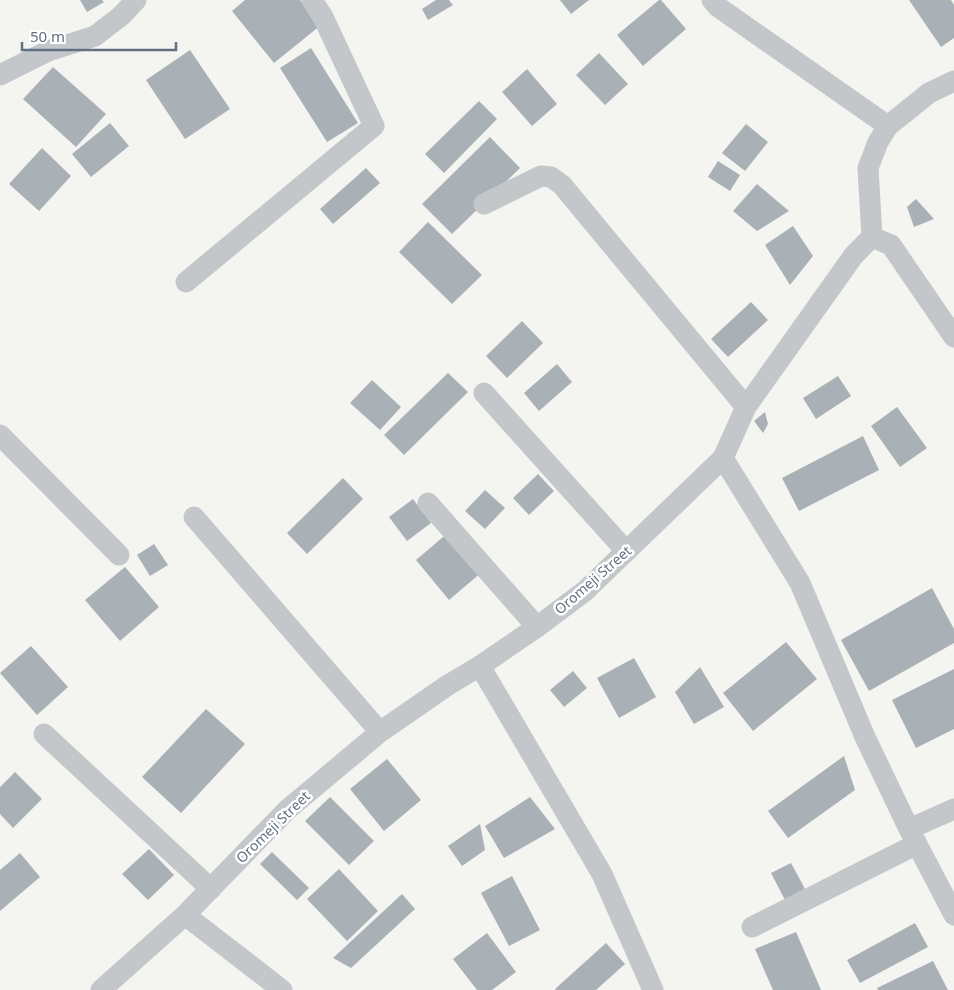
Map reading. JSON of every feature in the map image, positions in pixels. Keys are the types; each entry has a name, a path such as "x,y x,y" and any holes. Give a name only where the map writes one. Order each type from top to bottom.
{"street":[{"path":"0,76 48,51 95,36 121,16 136,0"},
{"path":"186,282 374,126 324,17 312,0"},
{"path":"712,0 718,7 888,126"},
{"path":"954,81 929,93 888,126 878,142 868,168 872,237 891,246 954,337"},
{"path":"484,204 542,176 551,177 562,185 746,407"},
{"name":"Oromeji Street","path":"101,990 185,915 287,810 380,732 537,627 585,590 723,458 746,407 854,254 872,237"},
{"path":"484,393 626,552"},
{"path":"0,435 119,555"},
{"path":"723,458 800,583 865,737 954,915"},
{"path":"428,503 537,627"},
{"path":"194,517 380,732"},
{"path":"480,666 602,874 654,990"},
{"path":"44,734 211,889"},
{"path":"752,927 913,836 954,809"},
{"path":"185,915 282,990"}],"building":[{"path":"80,0 102,0 104,2 87,12"},
{"path":"245,0 300,0 321,25 274,63 232,11"},
{"path":"436,0 449,0 453,5 428,20 422,9"},
{"path":"560,0 589,0 571,14"},
{"path":"659,0 686,29 643,66 617,35"},
{"path":"909,0 951,0 954,5 954,38 941,47"},
{"path":"311,48 358,123 327,142 280,68"},
{"path":"190,50 230,109 185,139 146,80"},
{"path":"599,53 628,84 605,105 576,75"},
{"path":"53,67 106,114 76,147 23,99"},
{"path":"527,69 557,104 532,126 502,92"},
{"path":"479,101 497,119 444,173 425,154"},
{"path":"110,123 129,146 91,177 72,154"},
{"path":"746,124 768,142 745,171 722,153"},
{"path":"490,137 520,168 452,234 422,204"},
{"path":"42,148 71,176 39,211 9,184"},
{"path":"718,161 740,175 730,191 708,177"},
{"path":"366,168 380,183 333,224 320,209"},
{"path":"757,184 789,211 757,231 733,211"},
{"path":"916,199 934,219 914,227 907,207"},
{"path":"428,222 482,275 452,304 399,252"},
{"path":"793,226 813,256 790,285 765,245"},
{"path":"751,302 768,320 728,357 711,339"},
{"path":"522,321 543,343 507,378 486,356"},
{"path":"557,364 572,382 539,411 524,393"},
{"path":"448,373 468,392 404,455 384,435"},
{"path":"838,376 851,396 816,419 803,398"},
{"path":"372,380 401,407 380,430 350,403"},
{"path":"897,407 927,448 900,467 871,426"},
{"path":"765,412 768,424 763,433 754,421"},
{"path":"863,436 879,470 799,511 782,478"},
{"path":"538,474 554,491 529,515 513,498"},
{"path":"343,478 363,499 307,554 287,533"},
{"path":"485,490 505,508 485,529 465,511"},
{"path":"413,499 431,523 407,541 389,517"},
{"path":"449,532 482,572 449,600 416,560"},
{"path":"154,544 168,565 150,576 137,555"},
{"path":"125,567 159,607 120,641 85,600"},
{"path":"932,588 954,629 954,643 869,691 841,640"},
{"path":"786,642 817,679 753,731 723,693"},
{"path":"31,646 68,687 37,715 0,673"},
{"path":"634,658 656,697 619,718 597,678"},
{"path":"700,667 724,707 694,724 675,692"},
{"path":"954,669 954,729 916,748 892,700"},
{"path":"573,671 587,688 564,707 550,690"},
{"path":"206,709 245,744 181,813 142,777"},
{"path":"844,756 855,790 788,838 768,811"},
{"path":"387,759 421,800 384,831 350,789"},
{"path":"15,772 42,799 13,828 0,814 0,787"},
{"path":"330,797 374,841 349,865 305,821"},
{"path":"530,797 555,829 504,858 485,826"},
{"path":"480,824 485,850 462,866 448,846"},
{"path":"149,849 174,875 148,900 122,874"},
{"path":"272,852 309,888 297,900 260,864"},
{"path":"20,853 40,877 0,911 0,870"},
{"path":"791,863 805,889 785,900 771,873"},
{"path":"339,869 378,911 347,941 307,899"},
{"path":"512,876 540,930 509,946 481,893"},
{"path":"402,894 415,909 351,968 333,958"},
{"path":"915,923 928,947 860,983 847,960"},
{"path":"796,932 821,990 773,990 755,949"},
{"path":"487,933 516,972 492,990 477,990 453,959"},
{"path":"606,943 625,964 596,990 555,989"},
{"path":"933,961 948,990 878,990 877,988"}]}
